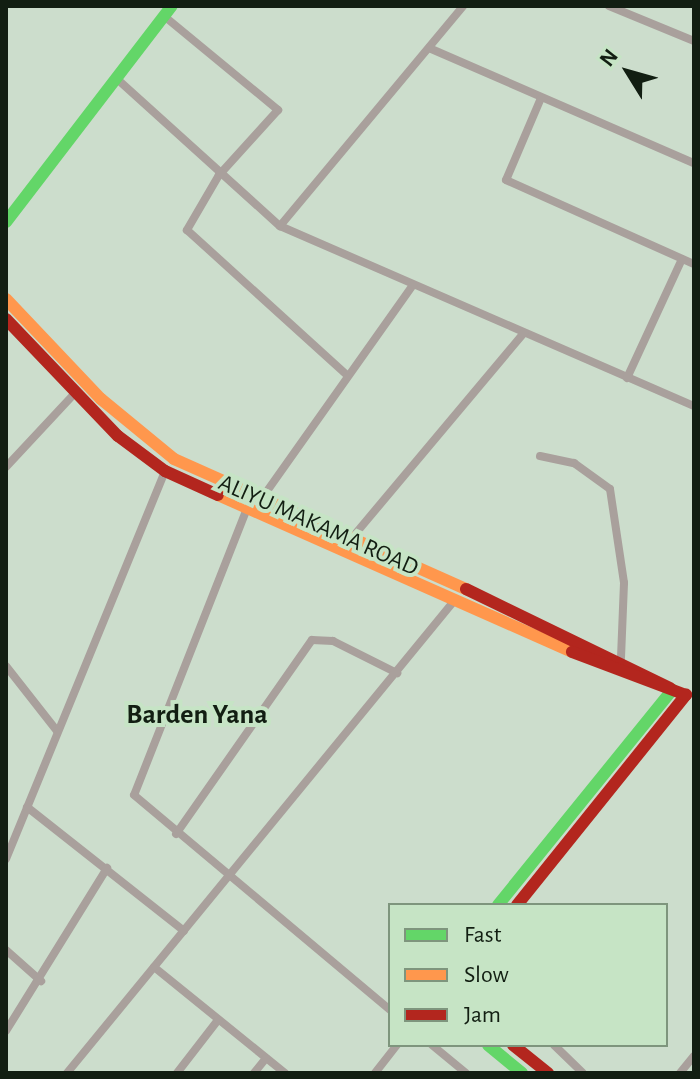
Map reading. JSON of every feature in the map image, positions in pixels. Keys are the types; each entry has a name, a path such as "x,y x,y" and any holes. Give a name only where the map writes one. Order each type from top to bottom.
{"street":[{"path":"280,226 463,6"},
{"path":"609,6 694,41"},
{"path":"6,222 168,11 278,110 219,175 187,230 347,375"},
{"path":"429,48 694,163"},
{"path":"116,78 219,175 280,226 694,406"},
{"path":"541,98 506,180 694,264"},
{"path":"627,378 682,259"},
{"path":"260,501 413,285"},
{"name":"ALIYU MAKAMA ROAD","path":"6,299 141,436 260,501 621,658 672,690"},
{"name":"ALIYU MAKAMA ROAD","path":"6,319 74,394 165,471 246,511 643,684 690,697"},
{"path":"350,540 524,333"},
{"path":"6,467 74,394"},
{"path":"540,456 574,463 610,489 624,583 621,658"},
{"path":"6,859 8,846 27,807 165,471"},
{"path":"246,511 134,784 139,804 388,1008"},
{"path":"67,1073 230,879 454,601"},
{"path":"176,834 312,640 333,641 397,673"},
{"path":"6,666 57,731"},
{"path":"500,903 672,690"},
{"path":"519,903 690,697"},
{"path":"27,807 184,931"},
{"path":"6,1031 41,981 107,868"},
{"path":"507,894 517,903"},
{"path":"6,950 41,981"},
{"path":"154,967 285,1073"},
{"path":"177,1073 218,1020"},
{"path":"375,1073 395,1047"},
{"path":"434,1047 466,1073"},
{"path":"490,1047 522,1073"},
{"path":"516,1047 548,1073"},
{"path":"556,1047 583,1073"},
{"path":"680,1073 694,1056"},
{"path":"254,1073 266,1058"}],"traffic: fast":[{"path":"6,222 172,6"},
{"path":"500,903 672,690"},
{"path":"490,1047 522,1073"}],"traffic: slow":[{"path":"6,299 101,399 174,459 466,589"},
{"path":"218,495 572,652"}],"traffic: jam":[{"path":"6,319 118,436 165,471 218,495"},
{"path":"466,589 670,688"},
{"path":"519,903 686,695 572,652"},
{"path":"516,1047 548,1073"}],"district":[{"name":"Barden Yana","path":"197,715"}]}
